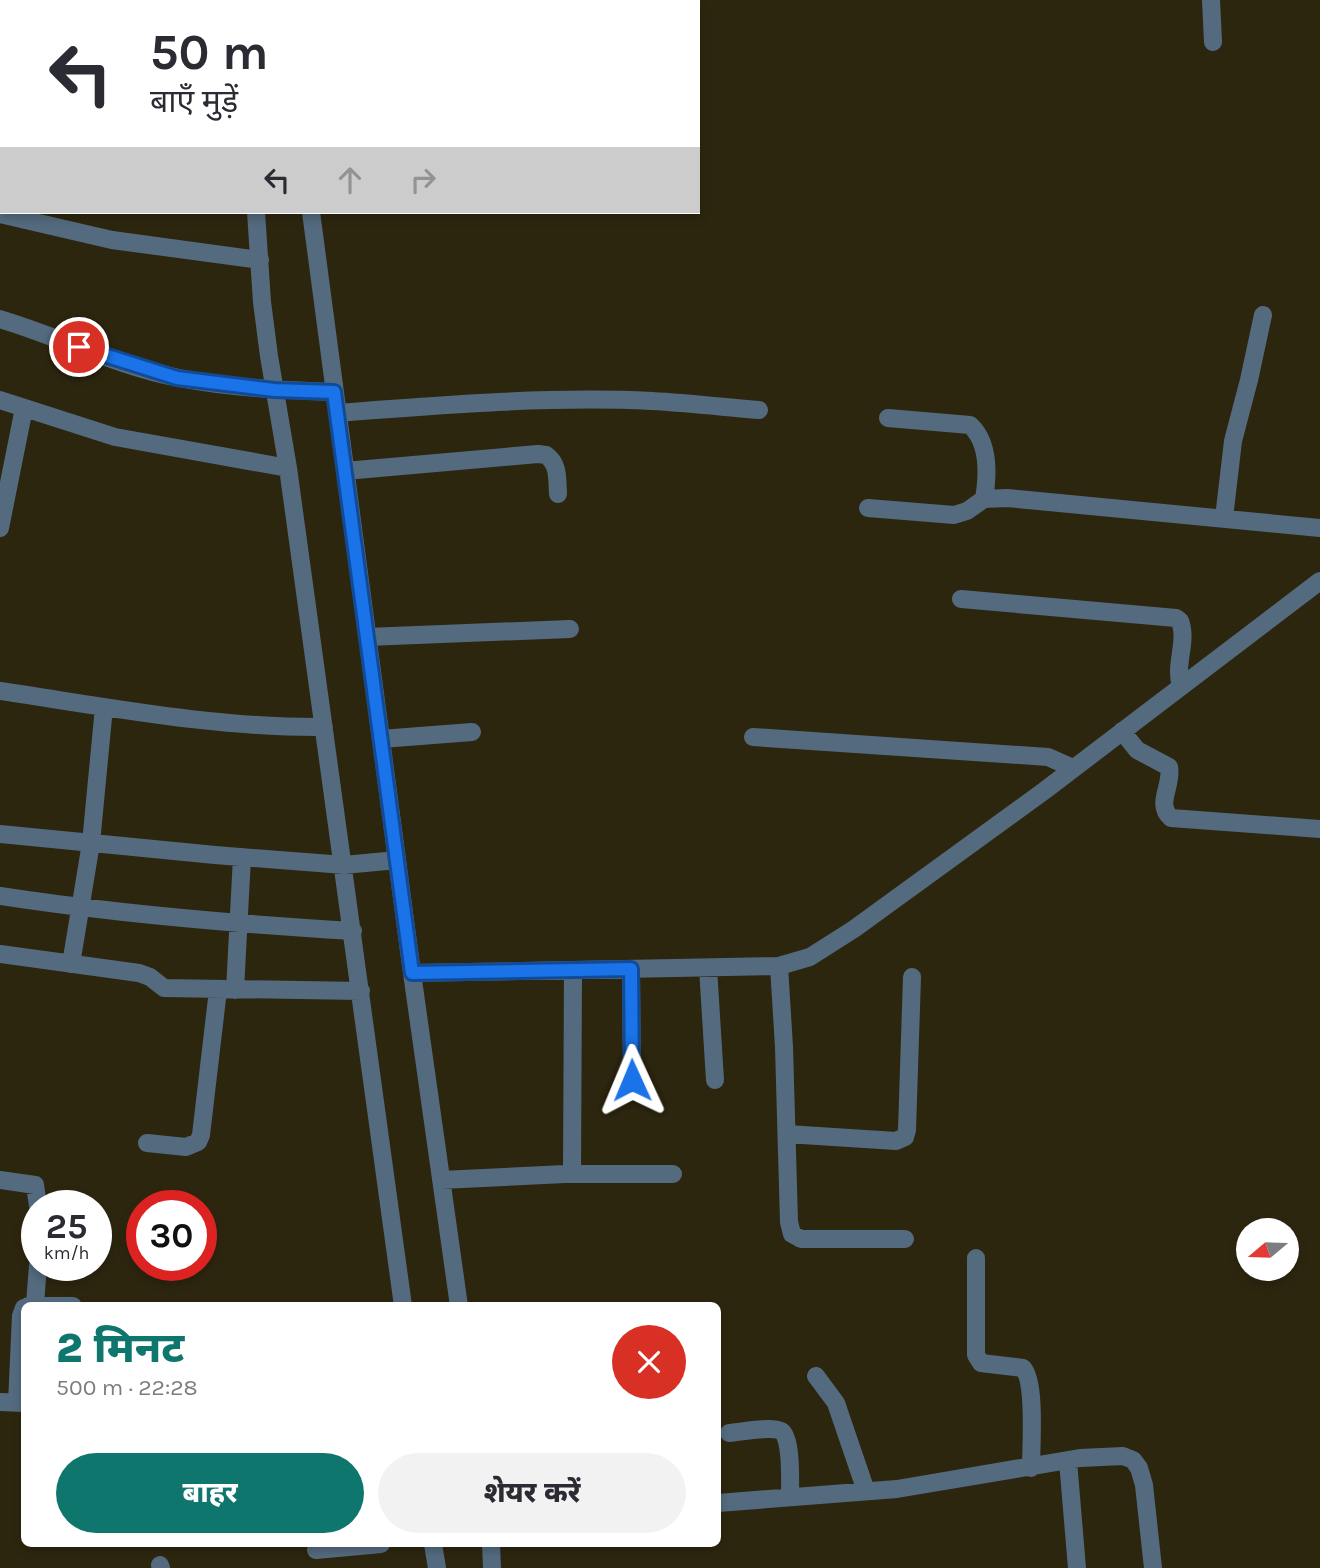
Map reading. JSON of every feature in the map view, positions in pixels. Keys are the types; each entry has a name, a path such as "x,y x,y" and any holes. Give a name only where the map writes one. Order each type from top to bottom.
{"street":[{"path":"1211,0 1213,42"},
{"path":"0,214 38,218 112,240 260,260"},
{"path":"256,214 262,302 282,390 288,468 324,727 350,864 353,932 402,1302"},
{"path":"311,214 326,391 337,413 381,739 390,861 412,973 458,1302"},
{"path":"1224,518 1233,441 1263,315"},
{"path":"0,319 103,356 177,378 282,390 326,391"},
{"path":"0,400 115,437 288,468"},
{"path":"337,413 451,404 590,400 653,401 759,410"},
{"path":"0,528 24,408"},
{"path":"888,418 970,425 978,434 987,463 984,499"},
{"path":"345,471 538,454 546,455 555,466 558,494"},
{"path":"868,508 954,515 984,499 1007,498 1320,528"},
{"path":"412,973 708,968 795,963 828,947 1073,768 1320,581"},
{"path":"961,599 1175,618 1180,621 1182,631 1178,668 1181,686"},
{"path":"367,636 570,629"},
{"path":"0,691 172,718 272,727 324,727"},
{"path":"71,964 91,843 104,707"},
{"path":"1122,731 1137,750 1169,766 1170,778 1163,806 1171,818 1320,828"},
{"path":"381,739 472,732"},
{"path":"752,737 1048,757 1073,768"},
{"path":"0,834 242,857 350,864 390,861"},
{"path":"148,1143 186,1147 198,1142 201,1135 239,924 242,857"},
{"path":"0,896 80,908 353,932"},
{"path":"0,954 139,973 150,977 164,988 361,991"},
{"path":"779,966 789,1222 793,1237 905,1239"},
{"path":"708,968 715,1080"},
{"path":"631,969 632,1080"},
{"path":"572,1174 573,970"},
{"path":"787,1134 896,1141 905,1137 912,977"},
{"path":"441,1181 572,1174 673,1174"},
{"path":"0,1180 35,1185 36,1190"},
{"path":"976,1258 976,1355 981,1363 997,1367 1018,1367 1027,1372 1030,1386 1031,1468"},
{"path":"30,1302 34,1281"},
{"path":"14,1403 21,1316"},
{"path":"816,1376 836,1403 866,1492"},
{"path":"729,1433 772,1429 786,1435 790,1497"},
{"path":"721,1503 897,1489 1068,1461 1123,1456 1133,1460 1139,1468 1144,1485 1153,1568"},
{"path":"1068,1461 1077,1568"},
{"path":"316,1550 348,1547"},
{"path":"434,1547 437,1568"},
{"path":"491,1547 492,1568"}],"route":[{"path":"79,347 177,378 274,390 334,392 412,973 631,969 632,1080"}]}
